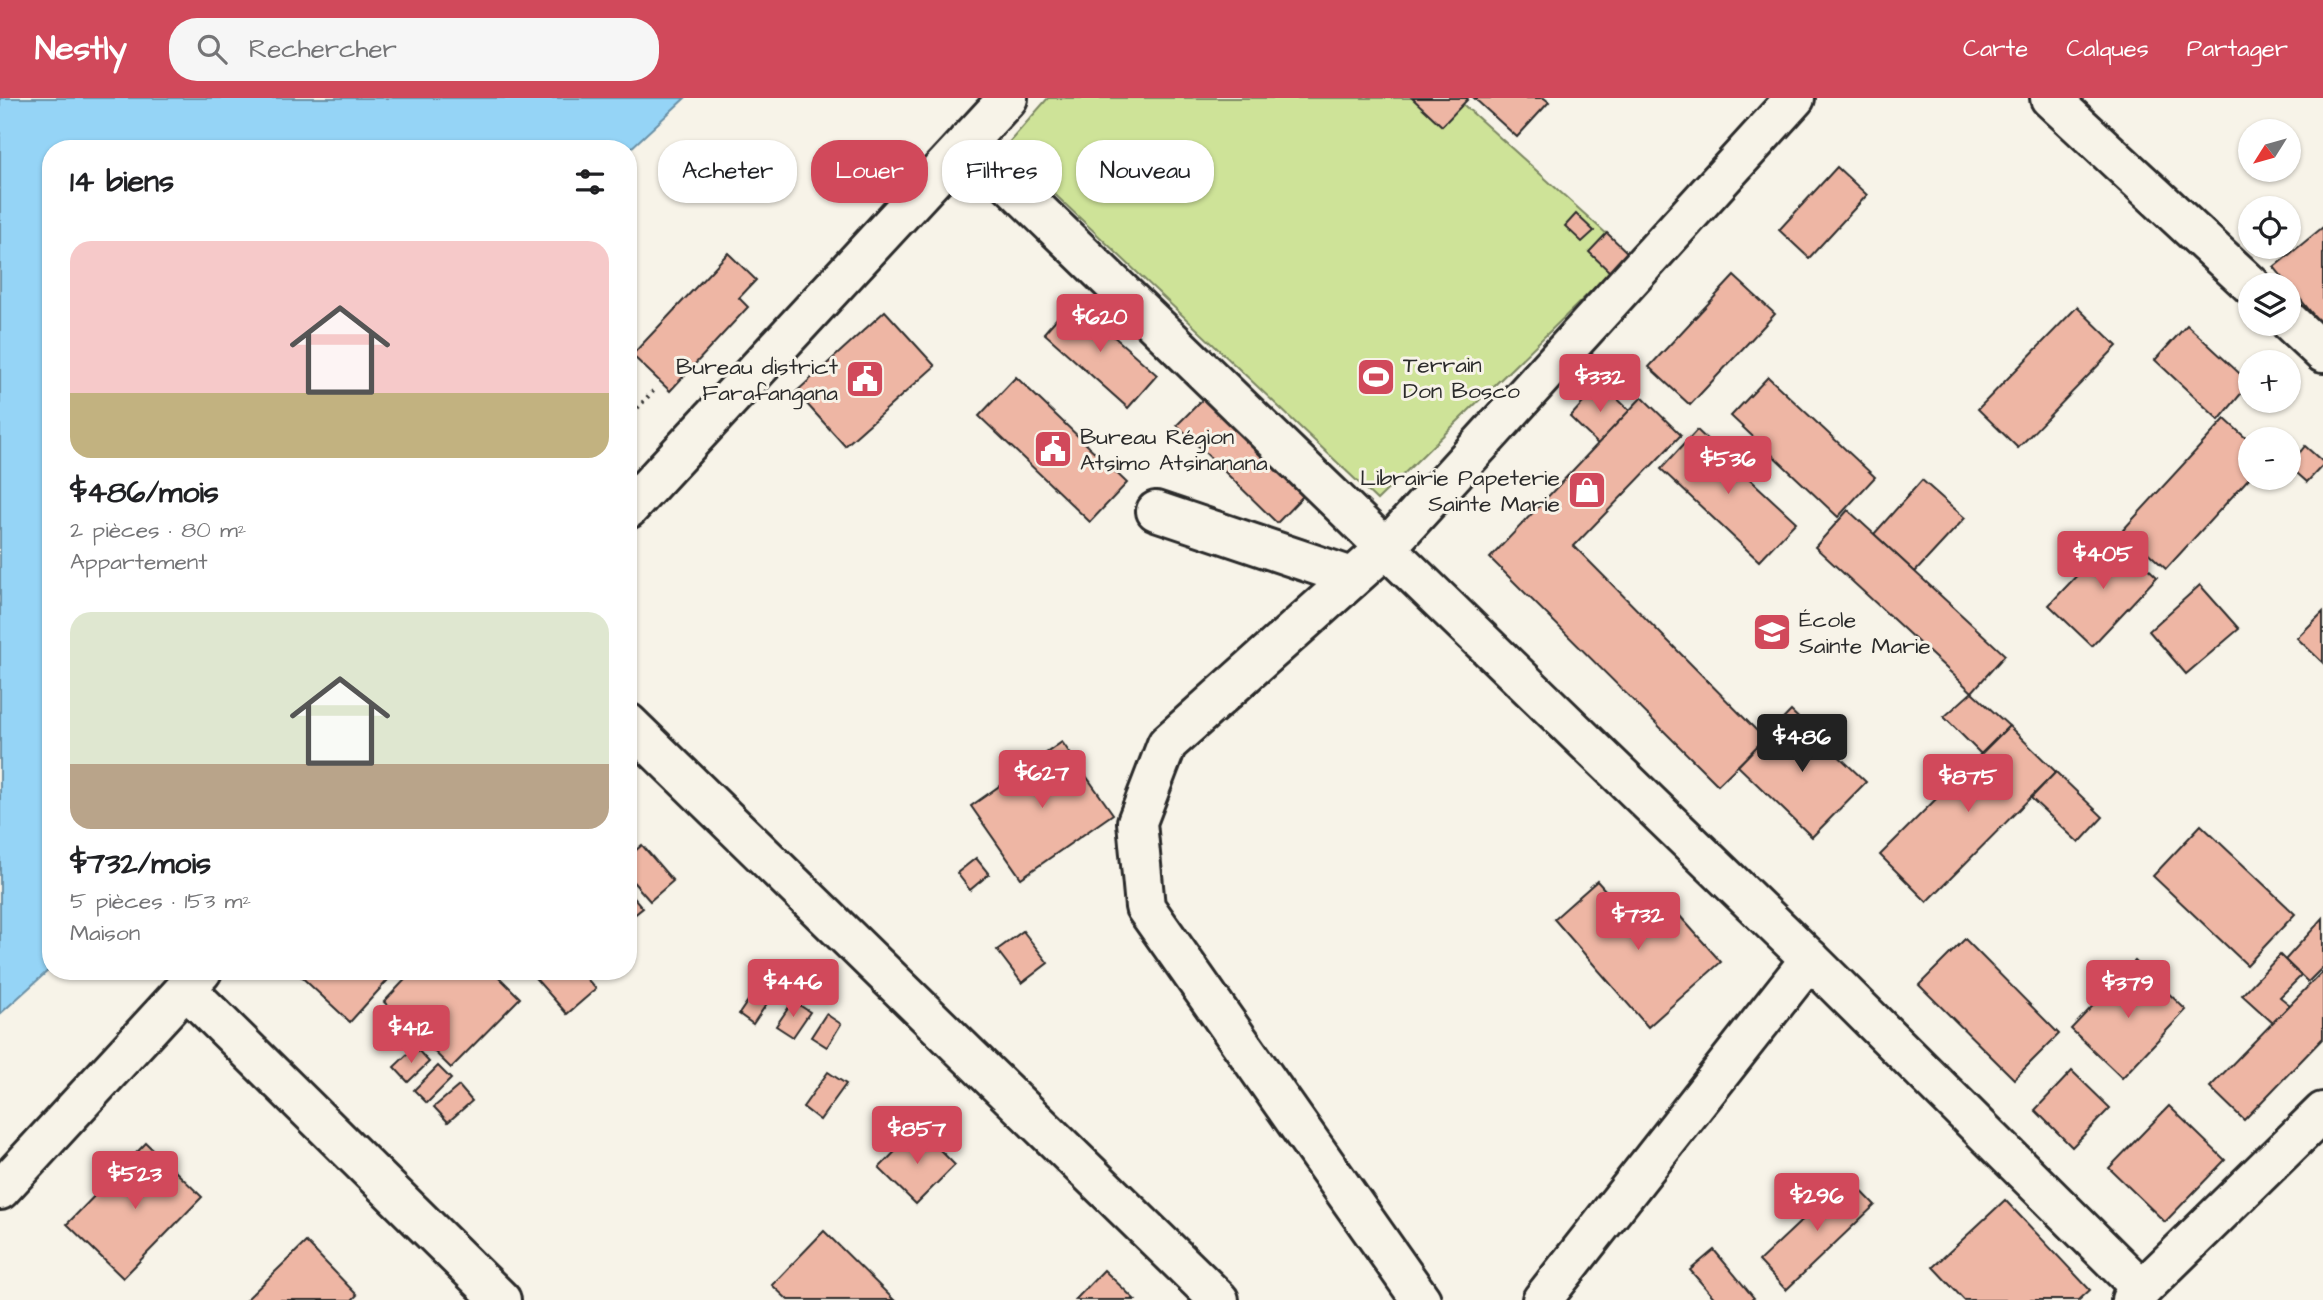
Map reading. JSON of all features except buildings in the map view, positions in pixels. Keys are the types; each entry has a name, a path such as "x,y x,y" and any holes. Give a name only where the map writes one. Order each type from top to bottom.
{"street":[{"path":"969,140 1008,98"},
{"path":"1421,1300 1145,906 1137,822 1167,744 1386,548 1795,98"},
{"path":"2050,98 2238,273"},
{"path":"637,499 942,169"},
{"path":"1030,203 1810,959 2137,1295 2323,1112"},
{"path":"2301,332 2323,353"},
{"path":"1156,510 1352,577"},
{"path":"637,732 1219,1300"},
{"path":"1542,1300 1810,959"},
{"path":"0,1190 194,980 501,1300"}],"path":[{"path":"637,408 656,388"}],"green space":[{"name":"Terrain Don Bosco","path":"1048,98 1456,98 1629,254 1377,500 1062,201 1062,140 1011,140"}],"water":[{"path":"0,98 685,98 637,143 637,140 42,140 42,976 0,1014"}],"place":[{"name":"Terrain Don Bosco","path":"1376,377"},
{"name":"Bureau district Farafangana","path":"865,379"},
{"name":"Bureau Région Atsimo Atsinanana","path":"1053,449"},
{"name":"Librairie Papeterie Sainte Marie","path":"1587,490"},
{"name":"École Sainte Marie","path":"1772,632"}]}
